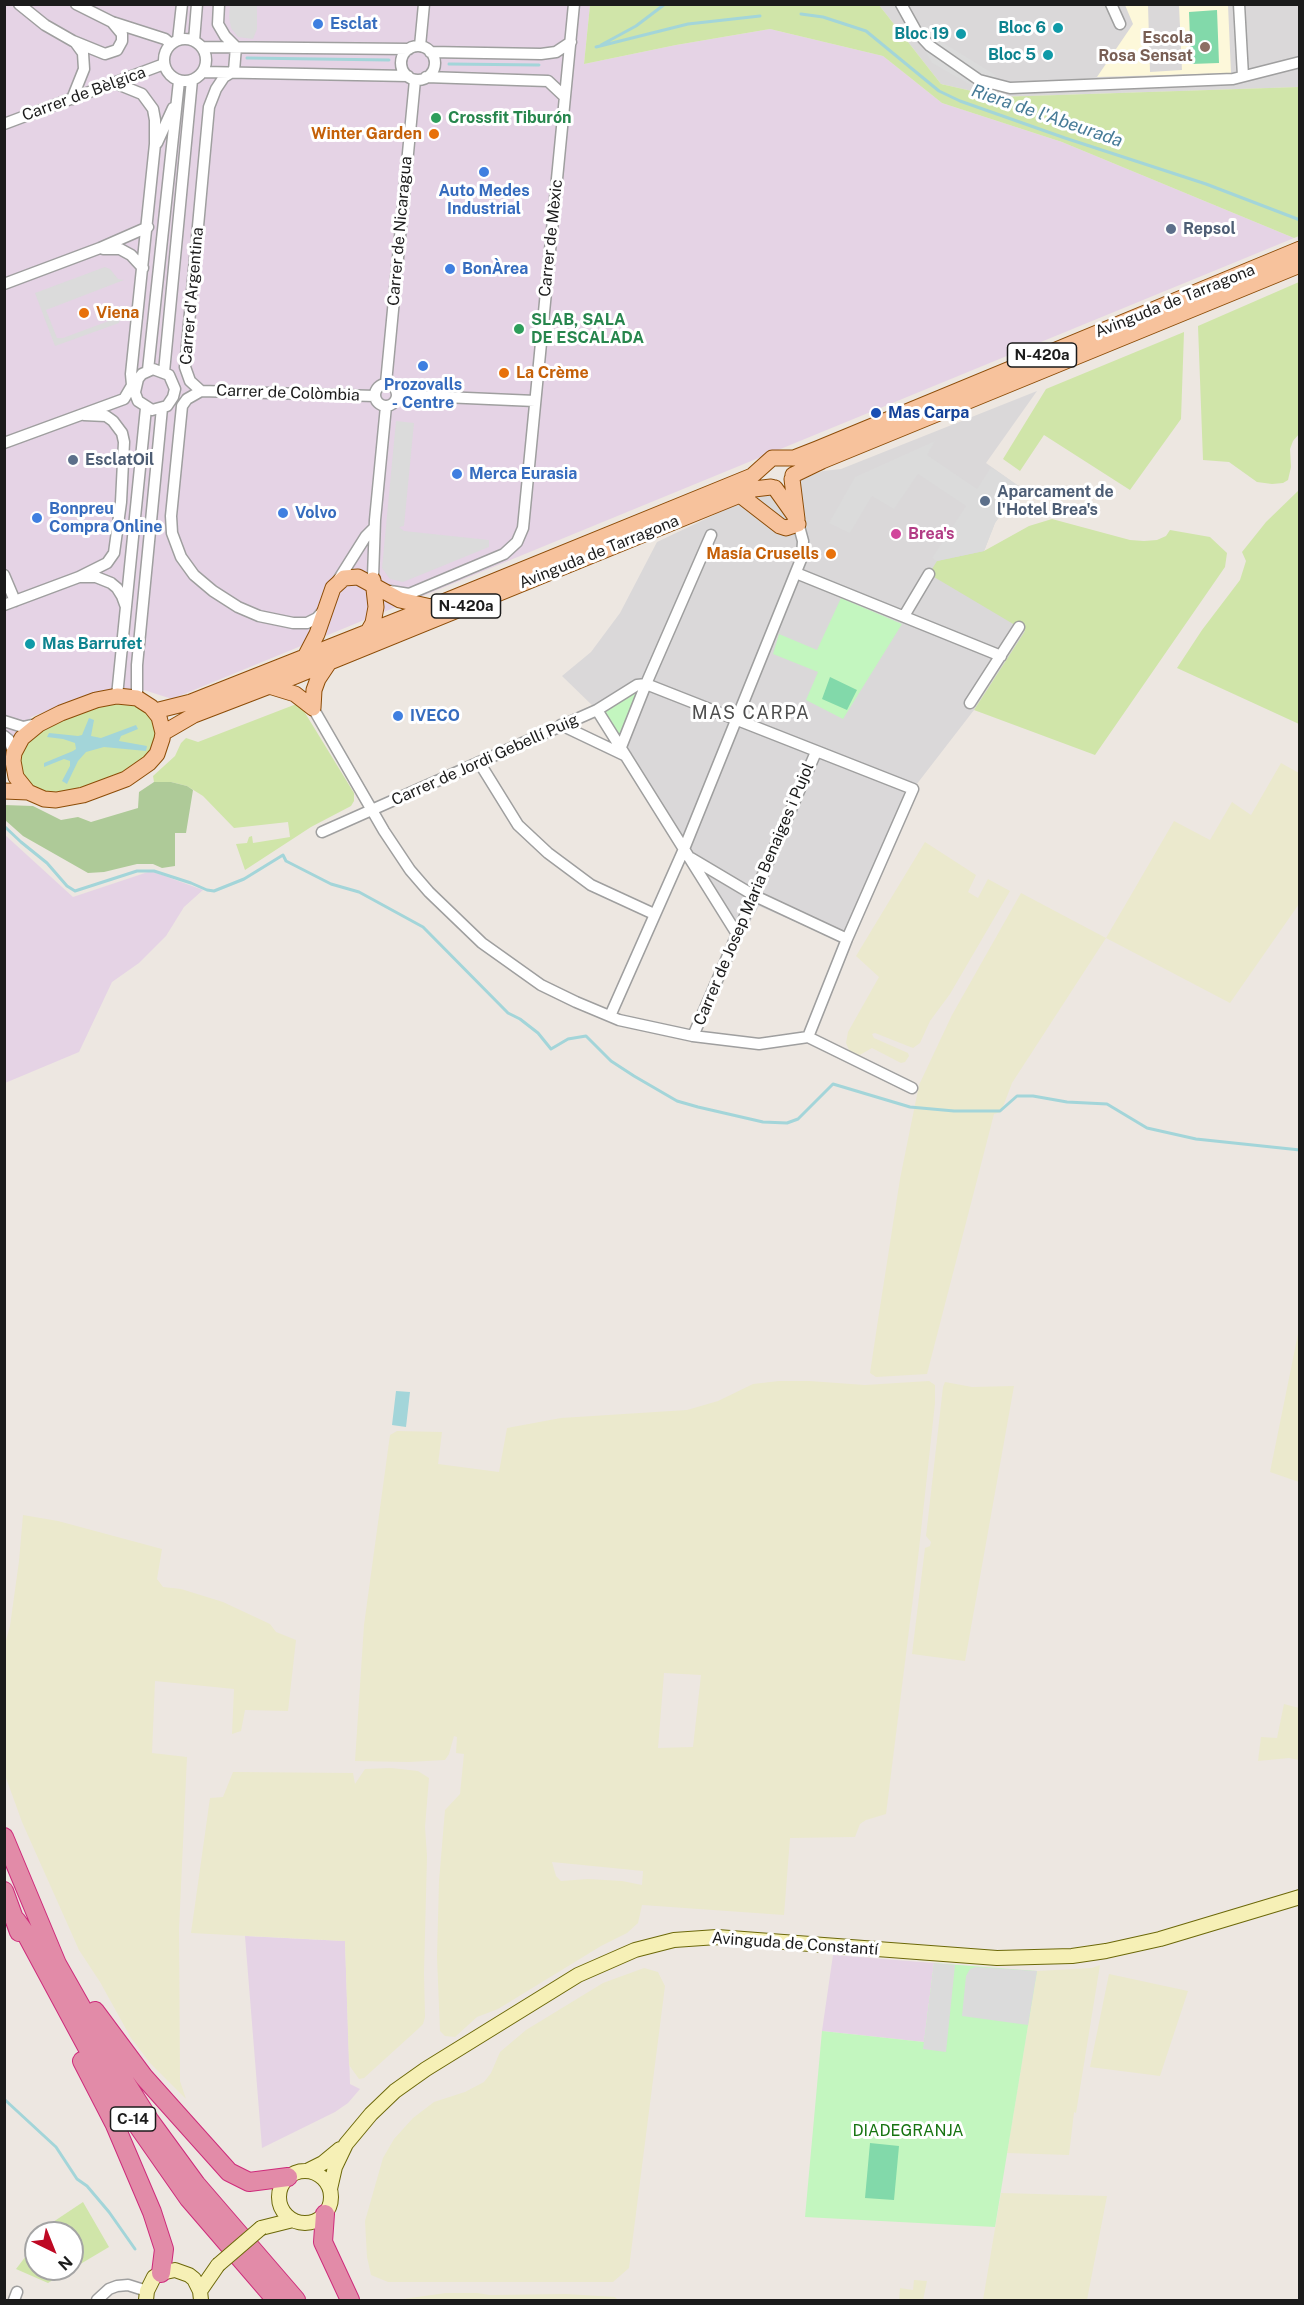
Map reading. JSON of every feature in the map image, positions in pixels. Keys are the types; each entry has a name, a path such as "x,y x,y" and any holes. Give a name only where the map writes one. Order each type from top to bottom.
{"highway":[{"name":"C-14","path":"4,1837 57,1964 109,2056 150,2121 196,2184 296,2301"},
{"name":"C-14","path":"4,1891 16,1920 26,1934 96,2064 189,2199 276,2301"},
{"path":"16,1920 19,1933 41,1981 107,2109 140,2182 164,2249 161,2273"},
{"path":"50,1943 124,2052 229,2172 249,2182 288,2177"},
{"path":"325,2214 323,2242 350,2301"}],"main road":[{"name":"Avinguda de Tarragona","path":"784,458 794,458 817,449 1299,249"},
{"name":"Avinguda de Tarragona","path":"793,477 822,461 1299,265"},
{"name":"N-420a","path":"763,466 772,458 784,458"},
{"path":"784,458 792,465 797,522"},
{"name":"Avinguda de Tarragona","path":"155,711 191,702 431,607 752,476 763,466"},
{"path":"763,466 763,477 773,487 797,522"},
{"name":"N-420a","path":"773,487 785,486 793,477"},
{"name":"Avinguda de Tarragona","path":"163,733 195,715 754,489 773,487"},
{"path":"740,495 780,526 786,528 797,522"},
{"name":"N-420a","path":"333,588 344,578 358,577 375,584 400,600 431,607"},
{"path":"370,631 376,607 375,584"},
{"path":"305,657 317,634 333,588"},
{"name":"N-420a","path":"330,661 339,652 359,642 370,631"},
{"path":"313,708 314,690 318,679 330,661"},
{"path":"269,686 295,694 313,708"},
{"path":"117,696 137,698 155,711 163,733 161,745 149,763 115,784 83,795 56,800 36,797 28,792 16,777 10,761 22,738 39,724 96,700 117,696"},
{"path":"4,791 28,792"},
{"name":"Avinguda de Constantí","path":"346,2144 384,2100 426,2069 578,1975 635,1950 674,1940 717,1937 997,1958 1039,1959 1106,1951 1149,1941 1299,1897"},
{"path":"293,2220 286,2215 279,2200 279,2191 288,2177 295,2172 307,2171 323,2163 346,2144"},
{"path":"261,2228 293,2220 310,2223 325,2214 331,2198 330,2189 334,2167 346,2144"},
{"path":"307,2171 320,2175 330,2189"},
{"path":"200,2296 219,2265 261,2228 279,2200"},
{"path":"146,2296 154,2277 161,2273 176,2270 189,2275 219,2265"},
{"path":"189,2275 200,2296"}],"street":[{"path":"20,4 45,25 75,42 105,54 117,50 120,46 122,34 112,22"},
{"path":"76,4 112,22 175,42 236,47 414,48 430,52 541,54 556,52 571,42"},
{"path":"182,4 175,42 166,51 164,64 169,74 179,81 192,80 203,72 206,64 206,55 198,44 197,4"},
{"path":"219,4 218,24 225,36 236,47 234,71"},
{"path":"416,78 403,71 401,62 402,56 414,48 424,4"},
{"name":"Carrer de Mèxic","path":"375,584 408,594 504,554 517,542 524,528 574,4"},
{"path":"901,4 916,31 930,46 979,80 1010,88 1233,79 1299,62"},
{"path":"1111,4 1120,24"},
{"path":"1239,4 1243,76"},
{"path":"72,99 84,69 83,53 75,42"},
{"path":"416,78 433,69 434,63 430,52"},
{"name":"Carrer de Bèlgica","path":"4,124 164,64"},
{"path":"203,72 234,71 548,81 565,97"},
{"name":"Carrer d'Argentina","path":"196,390 186,374 185,367 209,107 224,77 234,71"},
{"name":"Carrer de Nicaragua","path":"386,383 416,78"},
{"name":"Carrer d'Argentina","path":"164,372 192,80"},
{"path":"4,443 123,399 148,370 179,81"},
{"path":"115,83 134,89 148,101 153,109 155,120 148,226 131,374 144,406 142,440 117,696"},
{"path":"155,146 177,99"},
{"path":"4,284 100,249 148,226"},
{"path":"100,249 120,249 131,255 143,268"},
{"path":"123,399 144,406 162,408 171,402 175,389 169,375 148,370"},
{"path":"386,383 395,387 398,395 395,402 386,406 378,402 375,396 379,386 386,383"},
{"name":"Carrer de Colòmbia","path":"175,389 375,396"},
{"path":"196,390 182,406 171,516 172,533 181,557 194,574 213,591 238,607 259,616 293,623 307,622 317,618 326,609"},
{"path":"398,395 535,401"},
{"path":"375,584 374,528 386,406"},
{"path":"137,698 136,665 162,408"},
{"path":"4,575 10,603 79,577 111,559 116,547 121,502 124,442 118,426 106,416 84,415"},
{"path":"121,502 142,440"},
{"path":"609,1016 654,914 686,853 736,718 796,573 802,557 803,541 797,522"},
{"path":"333,588 366,536 374,528"},
{"path":"624,751 646,684 711,535"},
{"path":"796,573 1001,656"},
{"path":"904,616 929,574"},
{"path":"79,577 96,577 111,583 122,596 127,610"},
{"path":"970,702 1019,627"},
{"path":"646,684 913,789 847,939 808,1037"},
{"name":"Carrer de Jordi Gebellí Puig","path":"321,832 597,710 638,685 646,684"},
{"path":"313,708 396,851 429,892 482,943 541,984 609,1016 693,1036 759,1044 808,1037 912,1089"},
{"path":"597,710 737,934"},
{"path":"4,721 23,726 39,724"},
{"path":"561,725 624,751"},
{"path":"4,736 9,740 10,761"},
{"name":"Carrer de Josep Maria Benaiges i Pujol","path":"693,1036 816,752"},
{"path":"479,762 518,825 548,853 591,885 654,914"},
{"path":"686,853 755,896 847,939"},
{"path":"97,2301 109,2289 117,2286 128,2285 146,2296"}],"shaded area":[{"path":"5,5 590,5 584,64 770,29 883,56 942,103 1062,142 1294,238 172,699 144,690 96,692 31,717 5,750"},
{"path":"230,5 257,5 257,29 253,39 238,37 231,28"},
{"path":"879,5 1299,5 1299,87 998,97 941,84"},
{"name":"Escola Rosa Sensat","path":"1125,5 1148,5 1150,72 1182,70 1179,5 1228,5 1231,73 1097,77 1133,24"},
{"path":"937,39 997,76 978,89 932,63 925,51"},
{"path":"105,267 110,269 118,279 124,280 46,310 57,338 63,338 114,319 120,319 119,323 55,346 35,293"},
{"path":"1037,391 986,463 1020,487 995,523 984,551 1026,631 974,710 913,789 850,946 759,906 739,942 597,710 562,676 591,652 620,613 657,542 737,504 823,471 841,469"},
{"path":"396,421 414,423 404,526 399,527 404,531 489,540 489,547 403,582 390,579 382,568"},
{"name":"Aparcament de l'Hotel Brea's","path":"935,441 927,455 977,489 991,467 1020,487 995,523 984,551 937,561 932,558 966,506 918,474 894,509 872,496 850,533 829,523 855,477"},
{"path":"1281,763 1299,773 1299,904 1230,1003 1106,938 1174,821 1210,840 1232,802 1251,815"},
{"path":"4,834 73,897 151,871 203,890 184,907 166,936 139,963 112,982 79,1052 5,1083"},
{"path":"925,842 976,875 968,892 978,898 988,879 1010,891 950,994 930,1021 920,1043 913,1048 875,1033 872,1034 874,1038 908,1053 909,1056 905,1062 901,1063 872,1048 858,1056 850,1052 846,1043 848,1032 879,977 856,956"},
{"path":"1021,893 1106,938 1012,1083 1001,1112 994,1114 927,1374 876,1377 870,1373 900,1179 919,1085 952,1015"},
{"path":"1299,1329 1300,1482 1270,1472"},
{"path":"809,1381 865,1385 929,1381 935,1385 918,1558 886,1814 860,1824 855,1837 790,1838 784,1915 642,1905 638,1923 627,1933 601,1946 498,2009 477,2017 455,2037 445,2036 440,2031 437,1957 439,1881 445,1810 460,1794 464,1754 456,1753 457,1737 454,1736 445,1760 355,1761 364,1625 390,1435 397,1431 442,1432 438,1464 499,1472 507,1428 561,1418 687,1410 718,1401 753,1384","holes":["664,1673 701,1675 693,1747 658,1748","552,1862 643,1871 642,1885 588,1879 561,1881 556,1876"]},
{"path":"945,1382 972,1387 1014,1386 965,1661 912,1654 925,1548 930,1546 931,1542 926,1536"},
{"path":"23,1515 58,1521 162,1549 157,1579 163,1587 181,1589 223,1602 270,1624 276,1632 296,1640 288,1711 245,1710 241,1731 232,1734 234,1689 155,1681 152,1753 187,1757 179,1929 180,2081 186,2099 150,2063 131,2038 100,1982 79,1950 22,1822 5,1775 5,1644 10,1626"},
{"path":"1284,1704 1299,1708 1299,1760 1289,1758 1258,1761 1261,1737 1277,1738"},
{"path":"391,1768 418,1771 429,1778 425,1827 427,1856 425,2017 418,2029 364,2078 359,2079 349,2065 345,1941 191,1933 210,1798 223,1797 233,1772 353,1773 355,1784 365,1769"},
{"path":"245,1936 345,1941 350,2084 360,2089 348,2103 335,2112 262,2148"},
{"path":"833,1955 934,1963 924,2042 822,2031"},
{"path":"934,1963 955,1965 946,2052 923,2049"},
{"path":"1100,1965 1076,2113 1074,2112 1069,2155 1007,2153 1037,1971 1092,1968"},
{"path":"976,1967 1037,1971 1028,2025 962,2016 966,1976 970,1969"},
{"path":"644,1968 658,1972 665,1986 629,2268 613,2282 388,2282 371,2275 367,2257 365,2221 383,2158 394,2139 413,2118 434,2102 465,2092 484,2082 491,2073 500,2052 526,2030 603,1983"},
{"path":"1109,1974 1188,1991 1160,2076 1090,2067"},
{"path":"1001,2193 1107,2196 1087,2300 983,2300"},
{"path":"914,2280 927,2281 923,2300 899,2300 900,2288 913,2290"},
{"path":"446,2293 566,2294 615,2297 618,2300 396,2300"}],"green space":[{"path":"590,5 879,5 941,84 998,97 1299,87 1299,236 1294,238 1062,142 942,103 883,56 770,29 584,64"},
{"path":"1217,10 1219,63 1191,64 1189,12"},
{"path":"1299,282 1299,434 1290,449 1291,467 1288,480 1272,484 1257,482 1229,462 1203,460 1198,326"},
{"path":"1184,332 1181,419 1130,490 1044,435 1020,471 1003,459 1046,389"},
{"path":"1299,490 1299,724 1177,668 1240,580 1246,561 1242,552 1266,522"},
{"path":"1052,519 1130,540 1157,540 1166,536 1170,530 1210,537 1227,553 1225,567 1095,755 974,710 1025,631 929,574 937,561 984,551 1029,526"},
{"path":"841,598 902,624 843,719 806,700 818,672 773,654 779,634 817,650"},
{"path":"830,677 857,690 847,710 822,699"},
{"path":"636,691 638,692 622,734 618,735 604,712 605,709"},
{"path":"124,702 141,706 156,723 156,743 144,760 112,779 66,793 45,793 26,782 19,765 22,750 31,737 55,722 99,706"},
{"path":"299,703 354,793 354,801 351,806 311,827 245,870 236,844 247,843 249,837 252,836 253,843 290,837 288,822 234,828 203,796 187,786 171,782 154,782 153,776 175,756 186,738 198,742"},
{"path":"154,782 171,782 193,790 186,833 175,833 175,866 162,868 153,864 137,864 104,872 88,873 23,836 5,820 4,805 33,806 61,820 78,817 91,822 138,808 139,792"},
{"name":"DIADEGRANJA","path":"934,1963 1037,1971 995,2227 805,2217 822,2031 924,2042"},
{"path":"870,2143 899,2146 894,2200 865,2198"},
{"path":"83,2202 109,2247 84,2262 84,2221 54,2221"},
{"path":"24,2259 24,2272 16,2269"}],"water":[{"path":"89,718 94,720 91,736 101,738 136,725 138,729 121,736 119,741 147,746 146,751 104,747 86,752 78,761 67,784 62,781 70,766 70,761 64,759 44,767 44,763 73,751 76,749 75,743 47,737 49,733 82,735"},
{"path":"396,1391 410,1392 406,1427 392,1425"}],"waterway":[{"path":"601,45 636,26 665,4"},
{"name":"Riera de l'Abeurada","path":"801,14 823,17 866,31 939,91 960,101 1206,184 1300,220"},
{"name":"Riera de l'Abeurada","path":"596,47 688,24 760,16"},
{"name":"Riera de l'Abeurada","path":"247,58 389,60"},
{"name":"Riera de l'Abeurada","path":"449,64 539,65"},
{"path":"4,826 75,891 137,871 154,871 214,891 244,879 283,855 286,861 331,884 359,892 423,927 508,1013 538,1033 551,1049 568,1039 586,1036 611,1061 634,1076 677,1101 698,1107 763,1122 787,1123 798,1119 833,1084 910,1107 954,1111 1000,1111 1017,1096 1033,1096 1067,1102 1107,1104 1147,1128 1196,1139 1300,1150"},
{"path":"4,2099 56,2147 77,2179 87,2186 109,2212 135,2249"}],"place":[{"name":"Esclat","path":"318,24"},
{"name":"Bloc 6","path":"1058,28"},
{"name":"Bloc 19","path":"961,34"},
{"name":"Escola Rosa Sensat","path":"1205,47"},
{"name":"Bloc 5","path":"1048,55"},
{"name":"Crossfit Tiburón","path":"436,118"},
{"name":"Winter Garden","path":"434,134"},
{"name":"Auto Medes Industrial","path":"484,172"},
{"name":"Repsol","path":"1171,229"},
{"name":"BonÀrea","path":"450,269"},
{"name":"Viena","path":"84,313"},
{"name":"SLAB, SALA DE ESCALADA","path":"519,329"},
{"name":"Prozovalls - Centre","path":"423,366"},
{"name":"La Crème","path":"504,373"},
{"name":"Mas Carpa","path":"876,413"},
{"name":"EsclatOil","path":"73,460"},
{"name":"Merca Eurasia","path":"457,474"},
{"name":"Aparcament de l'Hotel Brea's","path":"985,501"},
{"name":"Volvo","path":"283,513"},
{"name":"Bonpreu Compra Online","path":"37,518"},
{"name":"Brea's","path":"896,534"},
{"name":"Masía Crusells","path":"831,554"},
{"name":"Mas Barrufet","path":"30,644"},
{"name":"IVECO","path":"398,716"}],"district":[{"name":"MAS CARPA","path":"751,713"}]}
